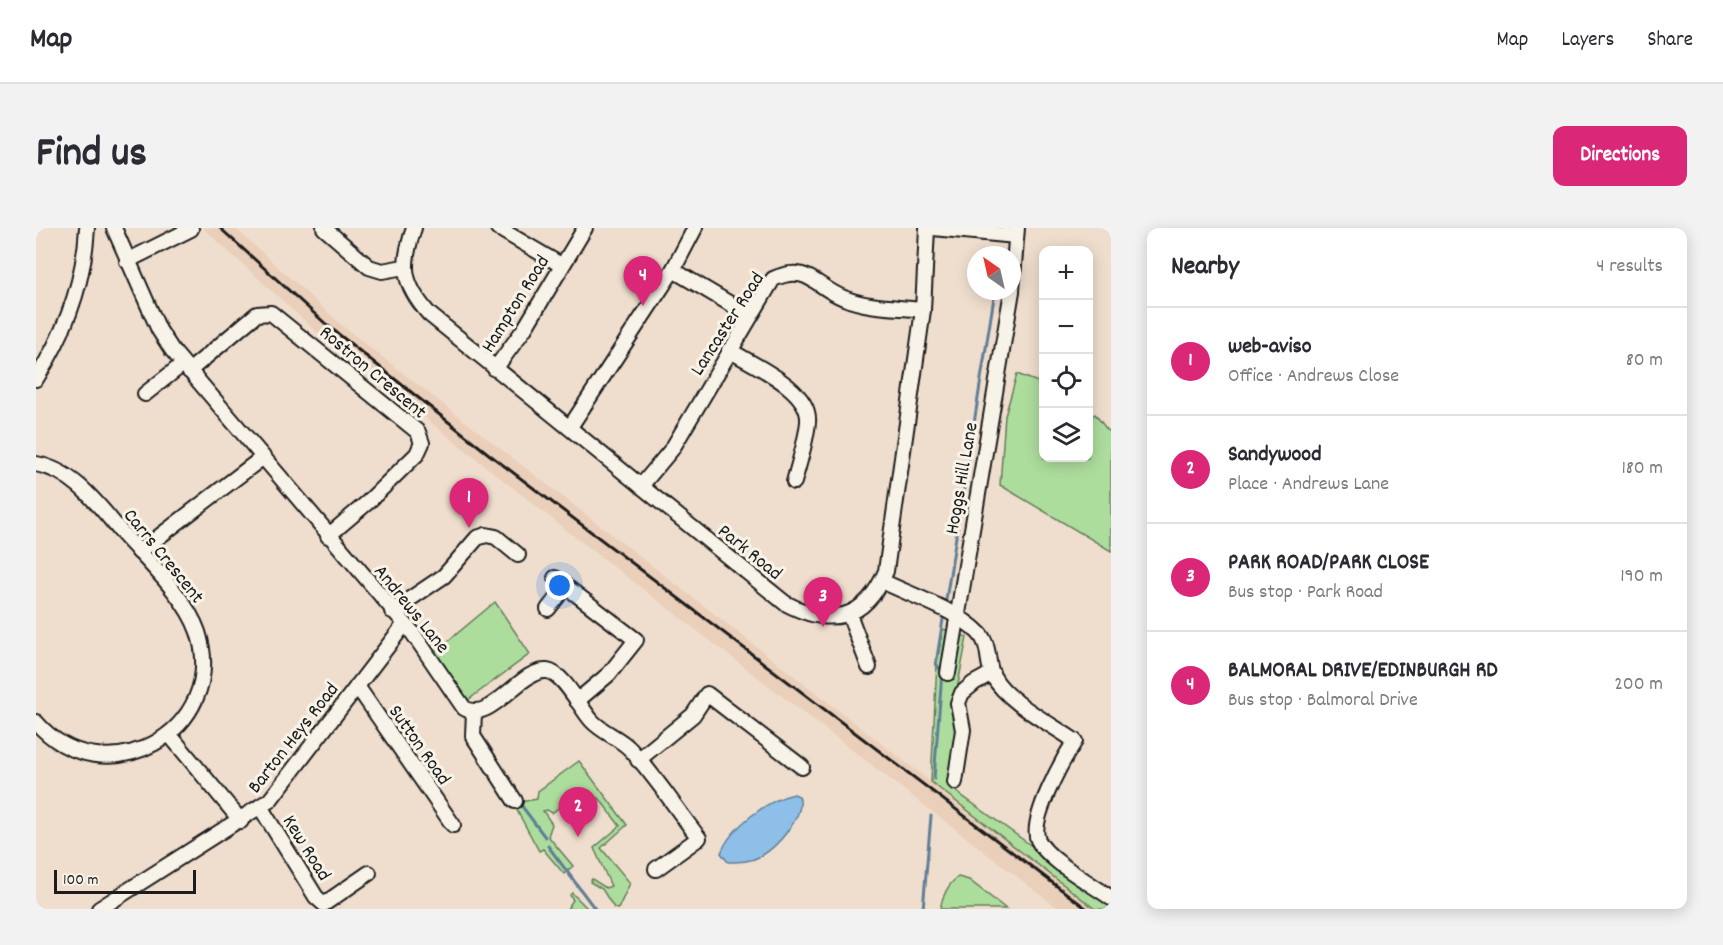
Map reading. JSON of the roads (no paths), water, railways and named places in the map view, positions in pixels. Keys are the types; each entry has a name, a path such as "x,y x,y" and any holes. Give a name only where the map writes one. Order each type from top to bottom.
{"street":[{"path":"36,379 70,314 80,285 87,228"},
{"name":"Andrews Lane","path":"114,228 159,330 186,367 428,654 464,708 474,711"},
{"path":"324,228 369,267 382,271 404,267 414,228"},
{"path":"498,228 561,266"},
{"name":"Hampton Road","path":"495,369 525,328 585,228"},
{"path":"869,667 849,614 873,595 886,571 923,310 927,228"},
{"path":"933,228 1017,232"},
{"path":"570,427 673,270 692,229"},
{"path":"127,261 192,230"},
{"name":"Park Road","path":"404,267 411,292 429,314 785,603 806,614 822,617 849,614"},
{"path":"673,270 750,315"},
{"name":"Lancaster Road","path":"641,486 672,449 773,279 789,272 807,276 844,298 923,310"},
{"name":"Hoggs Hill Lane","path":"948,673 1010,300"},
{"name":"Rostron Crescent","path":"186,367 257,314 271,313 418,432 422,443 417,454 368,502 328,536"},
{"path":"729,350 796,391 806,406 808,421 794,483"},
{"path":"145,394 186,367"},
{"path":"139,552 262,458"},
{"name":"Carrs Crescent","path":"36,464 60,471 75,482 139,552 188,612 202,649 202,673 196,696 185,717 169,734"},
{"path":"392,611 438,581 477,538 496,537 518,555"},
{"path":"882,581 956,617 984,639 992,673 1007,693 1076,741 1062,761 1037,821 1036,838 1046,851 1111,897"},
{"path":"548,609 561,582 636,640 609,674 577,701"},
{"name":"Barton Heys Road","path":"99,909 261,808 278,791 404,625"},
{"path":"515,801 473,736 474,711 486,708 540,671 559,676 597,726 622,742 638,760 699,838 656,869"},
{"path":"955,782 963,730 958,703 962,693 992,673"},
{"name":"Sutton Road","path":"357,686 453,825"},
{"path":"638,760 693,715 707,694 802,767"},
{"path":"36,722 61,743 84,752 100,755 141,750 169,734 241,821"},
{"name":"Kew Road","path":"261,808 316,897 326,906 369,873"}],"water":[{"path":"794,794 799,796 798,812 789,830 775,846 757,858 728,862 721,853 741,824 762,808"}],"waterway":[{"path":"945,606 994,300"},
{"path":"934,779 942,672 936,664 944,613"},
{"path":"518,801 545,837"},
{"path":"923,909 931,816"},
{"path":"548,846 595,909"}],"railway":[{"path":"220,228 327,325 490,455 1087,909"}],"place":[{"name":"BALMORAL DRIVE/EDINBURGH RD","path":"643,306"},
{"name":"web-aviso","path":"469,528"},
{"name":"PARK ROAD/PARK CLOSE","path":"823,627"},
{"name":"Sandywood","path":"578,837"}]}
